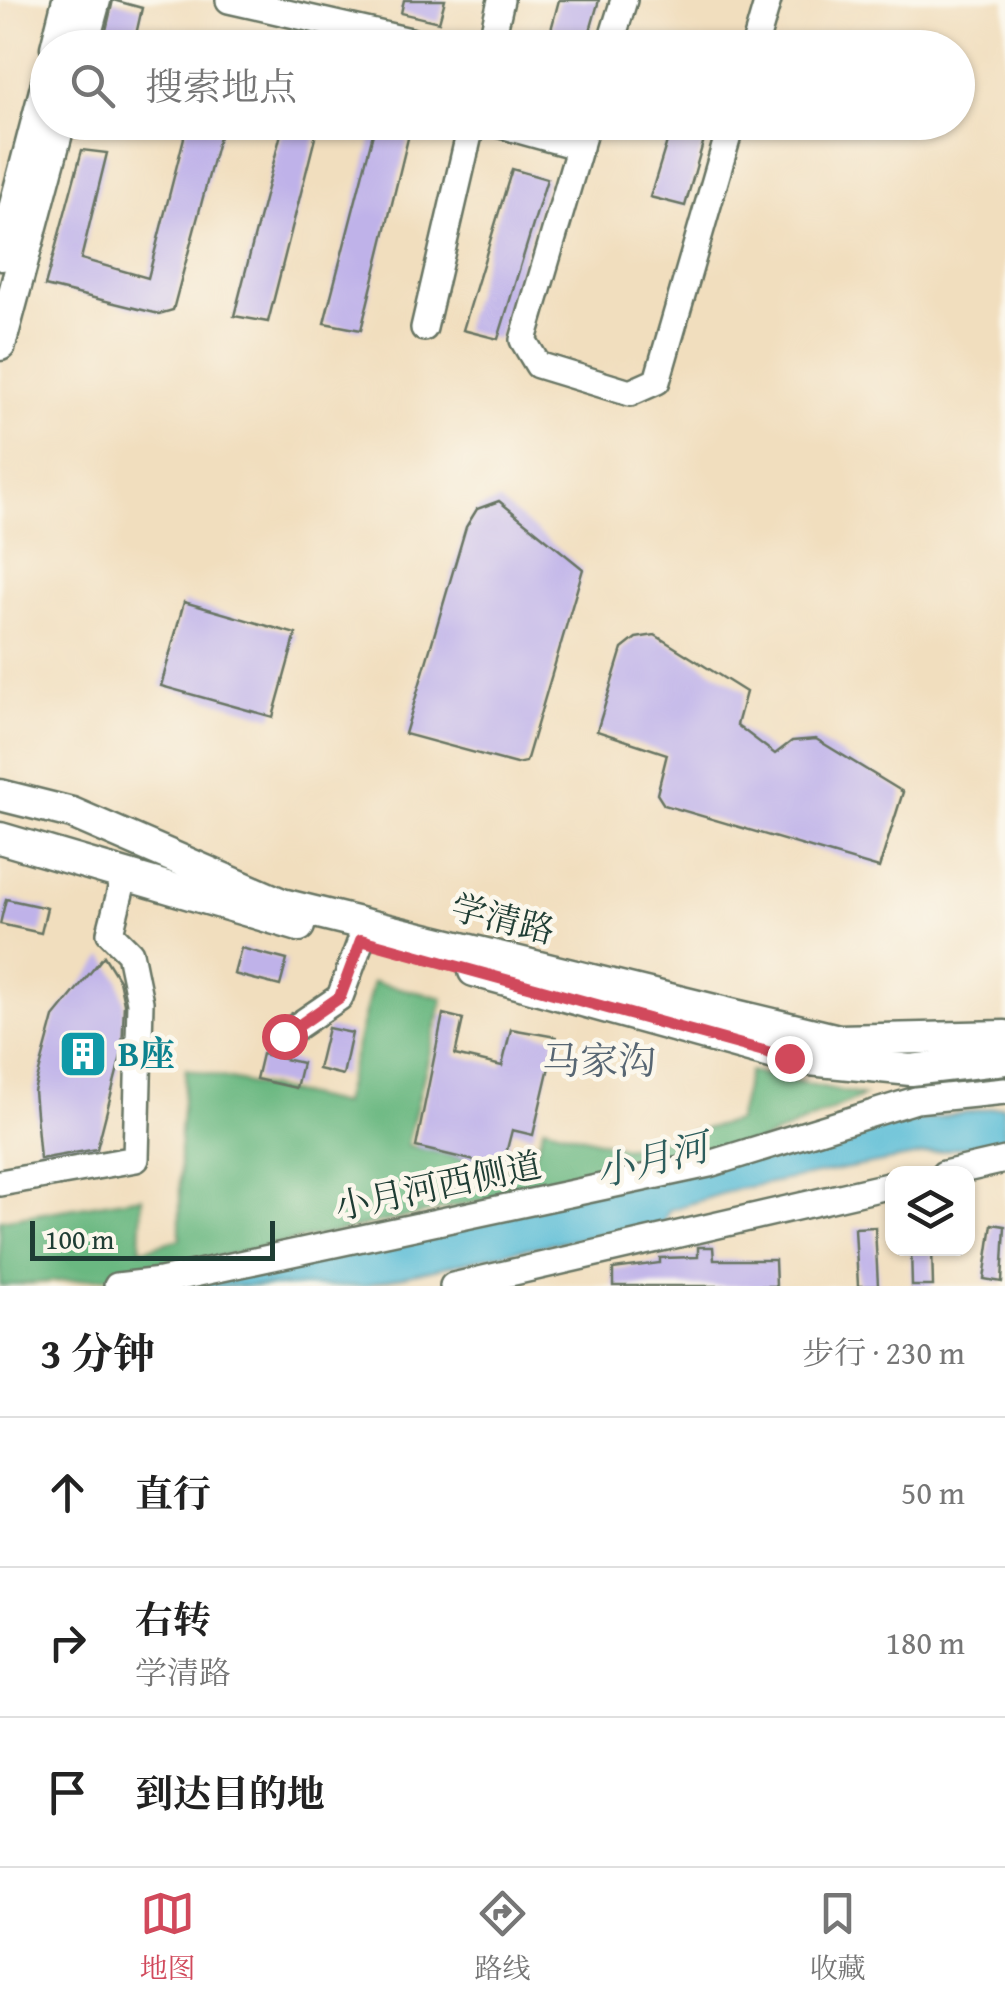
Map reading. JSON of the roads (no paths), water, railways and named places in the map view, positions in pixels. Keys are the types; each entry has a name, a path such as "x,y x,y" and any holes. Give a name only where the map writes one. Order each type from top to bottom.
{"main road":[{"path":"60,30 68,0"},
{"path":"87,30 95,0"},
{"path":"0,263 32,140"},
{"path":"0,345 55,140"},
{"name":"学清路","path":"0,795 72,813 282,904 839,1040 1005,1036"},
{"name":"学清路","path":"0,838 271,920 361,940 789,1058 911,1070 1005,1060"}],"street":[{"path":"228,0 361,30"},
{"path":"494,30 501,0"},
{"path":"615,30 624,0"},
{"path":"759,30 768,0"},
{"path":"424,328 468,140"},
{"path":"583,140 523,340 538,365 630,393 657,381 727,140"},
{"path":"0,1183 136,1158 140,1002 130,953 110,933 125,873"},
{"path":"284,1036 340,997 361,940"},
{"name":"小月河西侧道","path":"117,1286 181,1277 709,1164 916,1100 1005,1091"},
{"path":"975,1167 1005,1160"},
{"path":"454,1286 885,1188"}],"water":[{"path":"1003,1106 1005,1139 737,1189 669,1210 663,1224 512,1251 362,1286 181,1286 809,1140"}],"place":[{"name":"B座","path":"83,1054"}],"district":[{"name":"马家沟","path":"599,1061"}],"water label":[{"name":"小月河","path":"652,1160"}]}
